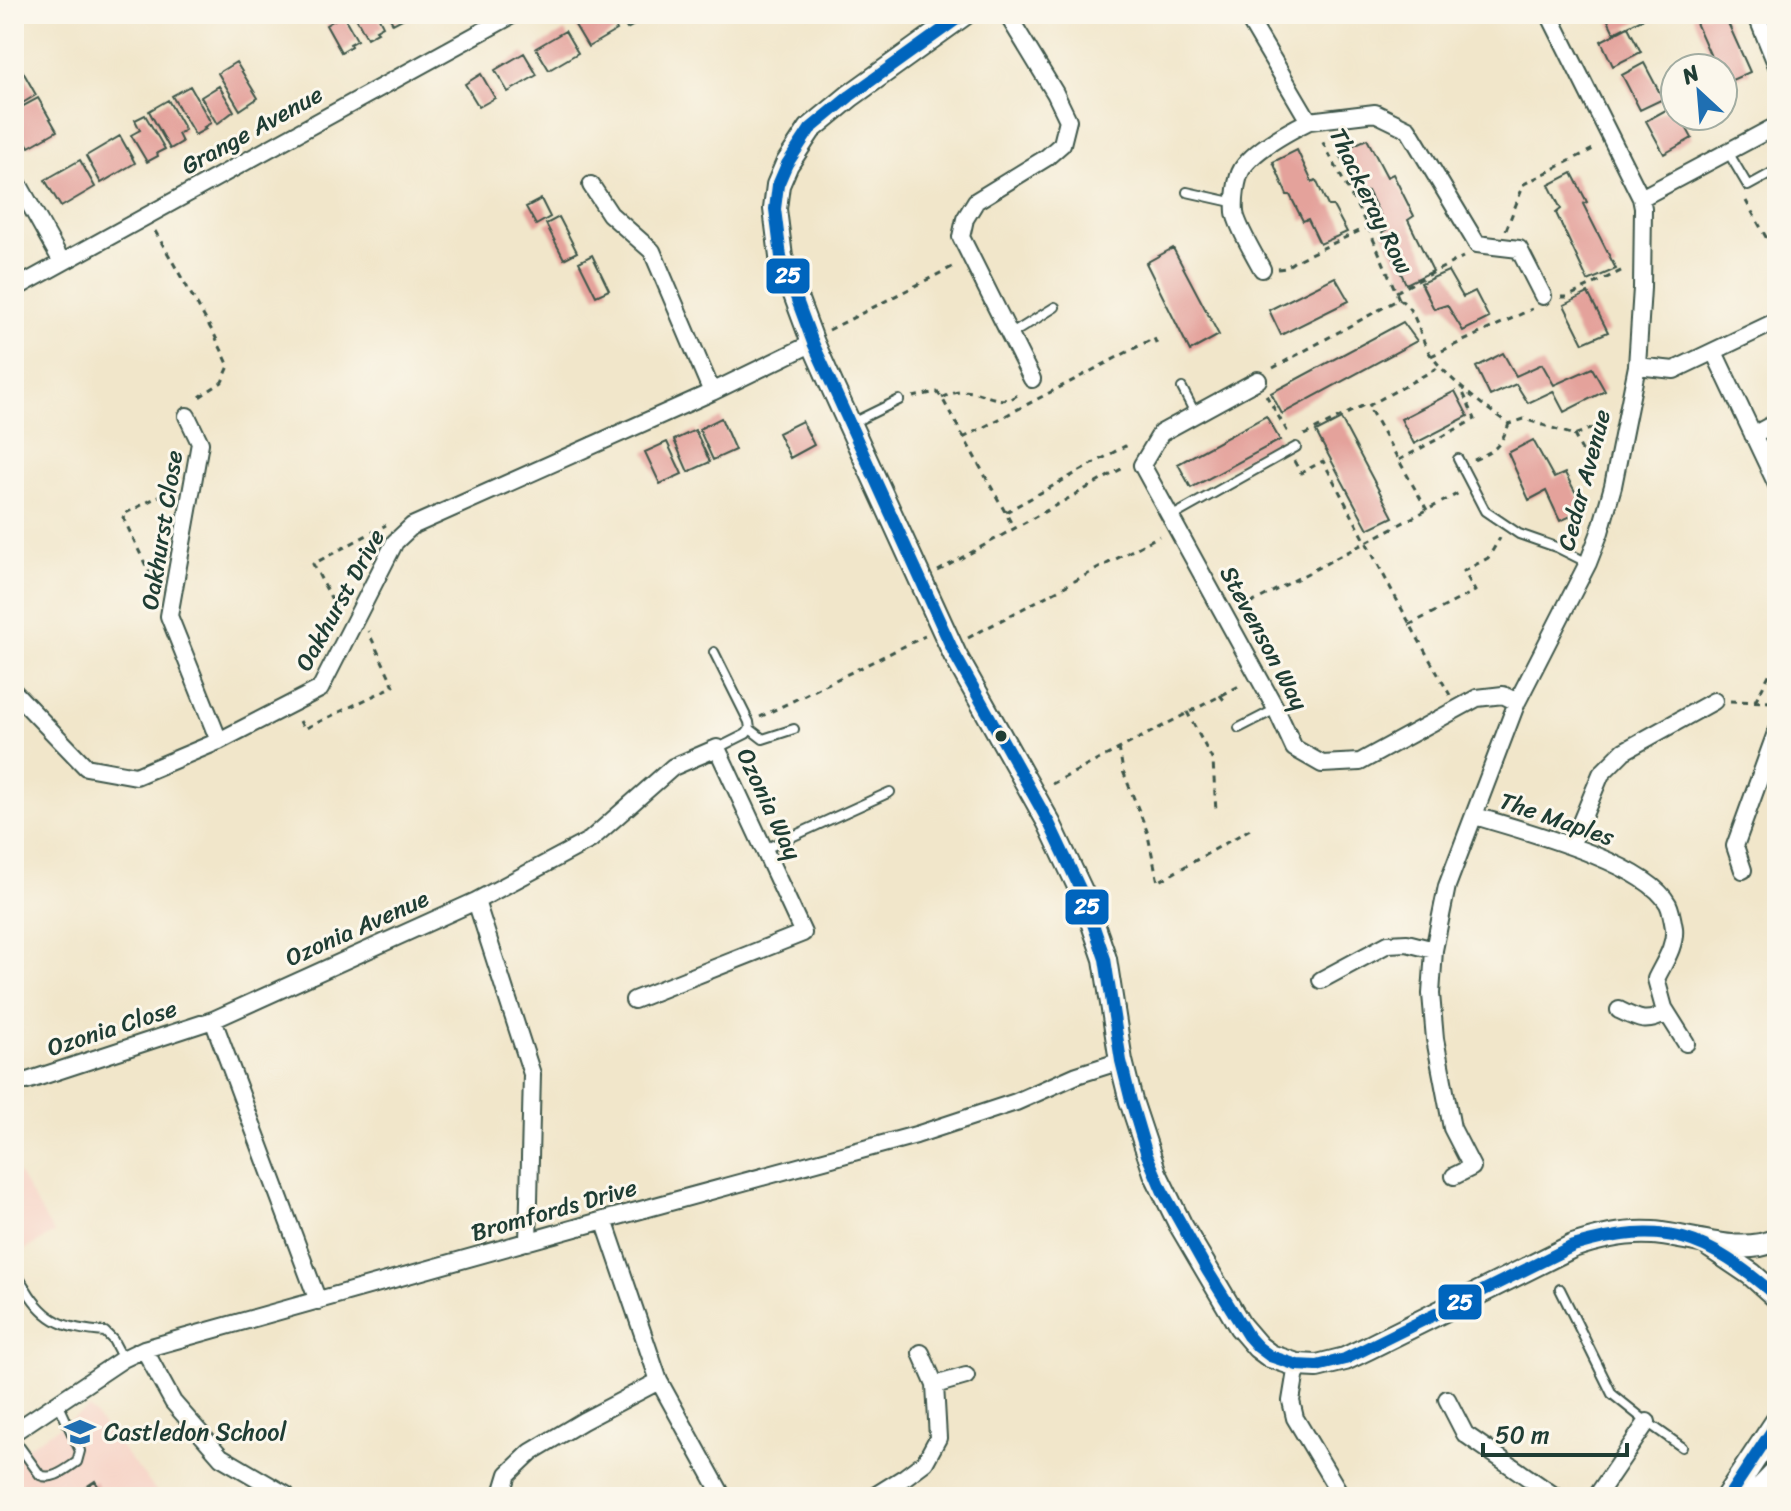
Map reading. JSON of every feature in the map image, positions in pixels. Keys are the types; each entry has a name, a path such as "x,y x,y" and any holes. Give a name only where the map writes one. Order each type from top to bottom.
{"main road":[{"path":"1728,1497 1777,1423"},
{"path":"1754,1497 1777,1473"}],"street":[{"name":"Grange Avenue","path":"14,289 514,14"},
{"path":"964,14 850,96 810,129 787,164 778,185 775,209 781,257 849,424 946,637 1049,823 1083,895 1105,959 1121,1061 1147,1155 1162,1190 1232,1312 1248,1336 1270,1356 1297,1365 1317,1366 1345,1359 1590,1240 1637,1232 1730,1246 1753,1246 1777,1240"},
{"path":"1007,14 1068,120 1062,144 1046,158 976,201 965,219 961,237 1032,379"},
{"path":"1246,14 1309,121"},
{"name":"Cedar Avenue","path":"1454,1176 1472,1167 1452,1128 1435,1039 1431,994 1434,950 1447,886 1517,702 1588,563 1600,532 1613,486 1637,366 1642,266 1641,198 1549,14"},
{"path":"1756,14 1777,66"},
{"path":"1262,269 1235,215 1242,170 1254,156 1290,130 1309,121 1375,113 1408,129 1477,244 1519,249 1543,296"},
{"path":"1641,198 1777,123"},
{"path":"14,176 62,262"},
{"path":"591,185 610,214 652,251 712,392"},
{"path":"1637,366 1674,370 1777,321"},
{"name":"Oakhurst Drive","path":"14,692 86,767 136,776 219,741 320,689 395,542 412,526 712,392 813,341"},
{"path":"1714,352 1777,485"},
{"path":"1138,464 1161,433 1258,380"},
{"name":"Oakhurst Close","path":"187,416 200,443 169,616 219,741"},
{"path":"1753,435 1777,422"},
{"name":"Stevenson Way","path":"1138,464 1174,522 1294,748 1322,764 1360,762 1477,698 1503,695 1517,702"},
{"path":"1571,846 1601,774 1616,758 1714,701"},
{"path":"1743,870 1735,846 1777,730"},
{"name":"Ozonia Way","path":"476,901 590,840 673,767 717,748 803,933 634,1000"},
{"name":"The Maples","path":"1475,816 1571,846 1624,868 1655,890 1668,904 1675,931 1671,950 1656,979 1667,1013 1686,1043"},
{"path":"476,901 532,1074 528,1242"},
{"name":"Ozonia Avenue","path":"213,1020 476,901"},
{"path":"1321,980 1388,944 1407,943 1434,950"},
{"path":"1619,1010 1643,1020 1653,1020 1667,1013"},
{"path":"213,1020 318,1301"},
{"name":"Ozonia Close","path":"27,1081 213,1020"},
{"name":"Bromfords Drive","path":"14,1432 123,1359 144,1349 916,1135 1016,1102 1077,1075 1121,1061"},
{"path":"604,1220 659,1381 723,1497"},
{"path":"1697,1241 1725,1254 1777,1297"},
{"path":"144,1349 173,1402 221,1457 287,1497"},
{"path":"873,1497 925,1462 938,1438 935,1385 921,1353"},
{"path":"1297,1365 1292,1410 1342,1497"},
{"path":"935,1385 966,1376"},
{"path":"501,1497 508,1474 531,1452 659,1381"},
{"path":"1447,1399 1465,1434 1556,1497"},
{"path":"1596,1497 1647,1422"}],"lane":[{"path":"1728,152 1748,186 1777,170"},
{"path":"1187,192 1236,203"},
{"path":"1010,335 1055,307"},
{"path":"1182,388 1195,413"},
{"path":"849,424 899,400"},
{"path":"1174,522 1292,446"},
{"path":"1460,463 1485,511 1519,534 1588,563"},
{"path":"714,652 750,726 763,739 794,729"},
{"path":"1239,728 1276,709"},
{"path":"717,748 746,734 750,726"},
{"path":"764,849 890,792"},
{"path":"14,1266 35,1304 45,1314 64,1325 105,1332 123,1359"},
{"path":"1560,1289 1612,1394 1682,1447"},
{"path":"14,1439 40,1475 46,1478 77,1462 80,1451 58,1403"}],"path":[{"name":"Thackeray Row","path":"1309,121 1318,132 1368,227 1399,299 1407,304 1431,356 1474,398 1509,424"},
{"path":"1499,246 1524,184 1612,139"},
{"path":"1748,186 1744,197 1777,257"},
{"path":"146,216 229,366 222,382 182,408 187,416"},
{"path":"1262,269 1285,268 1368,227"},
{"path":"1396,292 1468,255 1477,244"},
{"path":"813,341 970,258"},
{"path":"1431,356 1537,307 1543,296 1567,297 1630,267 1642,266"},
{"name":"Thackeray Row","path":"1258,380 1266,372 1399,299"},
{"path":"963,438 1154,338 1158,347"},
{"path":"1292,446 1441,366"},
{"path":"942,398 973,392 996,400 1010,399 1018,395 1032,379"},
{"path":"1258,380 1292,446 1301,473 1323,461 1409,625 1458,708"},
{"path":"1399,460 1475,419 1459,384"},
{"path":"899,400 937,392 1014,528"},
{"path":"1368,406 1427,510"},
{"path":"1460,463 1492,451 1501,444 1509,424 1524,419 1574,435 1608,422 1625,422"},
{"path":"1574,435 1598,480 1613,486"},
{"path":"920,581 1138,464 1125,446 1006,512"},
{"path":"169,616 122,515 193,479"},
{"path":"1226,617 1472,486"},
{"path":"349,632 313,564 406,515 412,526"},
{"path":"750,726 946,637 1174,522"},
{"path":"1409,625 1475,591 1464,571 1488,558 1506,526"},
{"path":"292,703 304,729 394,686 365,624 357,617"},
{"path":"1755,701 1777,660"},
{"path":"1045,787 1242,683 1253,687 1262,683"},
{"path":"1220,695 1227,704"},
{"path":"1714,701 1777,702"},
{"path":"1187,712 1213,761 1216,812"},
{"path":"1119,748 1123,771 1147,831 1158,882 1252,828"}],"shaded area":[{"path":"14,1166 54,1233 14,1256"},
{"name":"Castledon School","path":"89,1408 161,1497 14,1497 14,1455"}],"building":[{"path":"354,14 377,14 383,26 367,38"},
{"path":"388,14 406,14 393,24"},
{"path":"594,14 608,14 617,30 588,47 575,25"},
{"path":"618,14 640,14 643,20 627,29"},
{"path":"1605,14 1645,14 1646,17 1614,33"},
{"path":"1724,14 1750,72 1739,77 1739,52 1709,52 1693,16"},
{"path":"343,15 357,40 341,52 326,25"},
{"path":"1628,27 1641,52 1613,66 1601,41"},
{"path":"565,31 578,53 549,70 536,48"},
{"path":"524,53 537,75 508,92 495,70"},
{"path":"17,61 36,95 14,108 14,63"},
{"path":"236,62 258,98 240,110 218,73"},
{"path":"1644,63 1659,91 1659,101 1640,110 1622,75"},
{"path":"481,74 495,98 479,107 465,84"},
{"path":"190,86 211,123 195,135 172,96"},
{"path":"219,86 234,111 217,124 201,97"},
{"path":"38,98 57,131 29,147 14,121 14,111"},
{"path":"168,100 185,130 178,134 182,142 170,149 149,111"},
{"path":"1659,114 1659,132 1689,132 1692,138 1664,154 1646,121"},
{"path":"145,115 165,149 147,162 131,135 140,130 135,120"},
{"path":"120,136 135,163 101,183 86,156"},
{"path":"1367,139 1387,177 1393,174 1414,216 1408,220 1433,271 1406,284 1382,232 1387,229 1368,191 1363,193 1338,152"},
{"path":"1297,150 1312,182 1316,180 1328,206 1333,206 1347,232 1320,244 1308,219 1303,221 1290,195 1287,195 1273,162"},
{"path":"80,160 95,187 61,207 45,180"},
{"path":"1572,173 1587,202 1583,204 1616,269 1588,281 1556,213 1561,209 1549,185"},
{"path":"541,199 550,217 536,225 526,207"},
{"path":"559,217 577,252 564,259 546,224"},
{"path":"1173,248 1219,335 1190,351 1146,263"},
{"path":"592,255 609,290 596,296 579,262"},
{"path":"1448,271 1463,297 1475,291 1489,318 1463,331 1447,305 1434,309 1421,283"},
{"path":"1335,277 1349,301 1281,335 1269,310"},
{"path":"1588,293 1608,332 1583,343 1564,305"},
{"path":"1403,322 1417,341 1282,414 1271,393"},
{"path":"1503,353 1516,376 1542,364 1554,385 1592,368 1605,391 1564,412 1553,391 1528,403 1516,384 1490,396 1476,367"},
{"path":"1455,391 1468,416 1414,444 1401,419"},
{"path":"1266,416 1280,440 1191,488 1178,464"},
{"path":"721,418 735,450 713,460 699,429"},
{"path":"1341,419 1393,517 1368,529 1316,432"},
{"path":"802,421 814,445 790,458 778,433"},
{"path":"695,430 710,462 688,472 674,440"},
{"path":"1533,440 1554,478 1565,473 1585,510 1560,521 1546,491 1529,500 1508,453"},
{"path":"667,442 682,474 660,484 645,452"},
{"path":"95,1481 105,1497 71,1497"}],"transit line":[{"name":"25","path":"964,14 850,96 810,129 787,164 778,185 775,209 781,257 813,343 955,655 1049,823 1083,895 1105,959 1121,1061 1147,1155 1162,1190 1248,1336 1270,1356 1297,1365 1317,1366 1345,1359 1573,1246 1634,1234 1660,1234 1706,1246 1752,1276 1777,1297"},
{"name":"25","path":"1728,1497 1777,1423"}],"place":[{"name":"Castledon School","path":"80,1432"}]}
